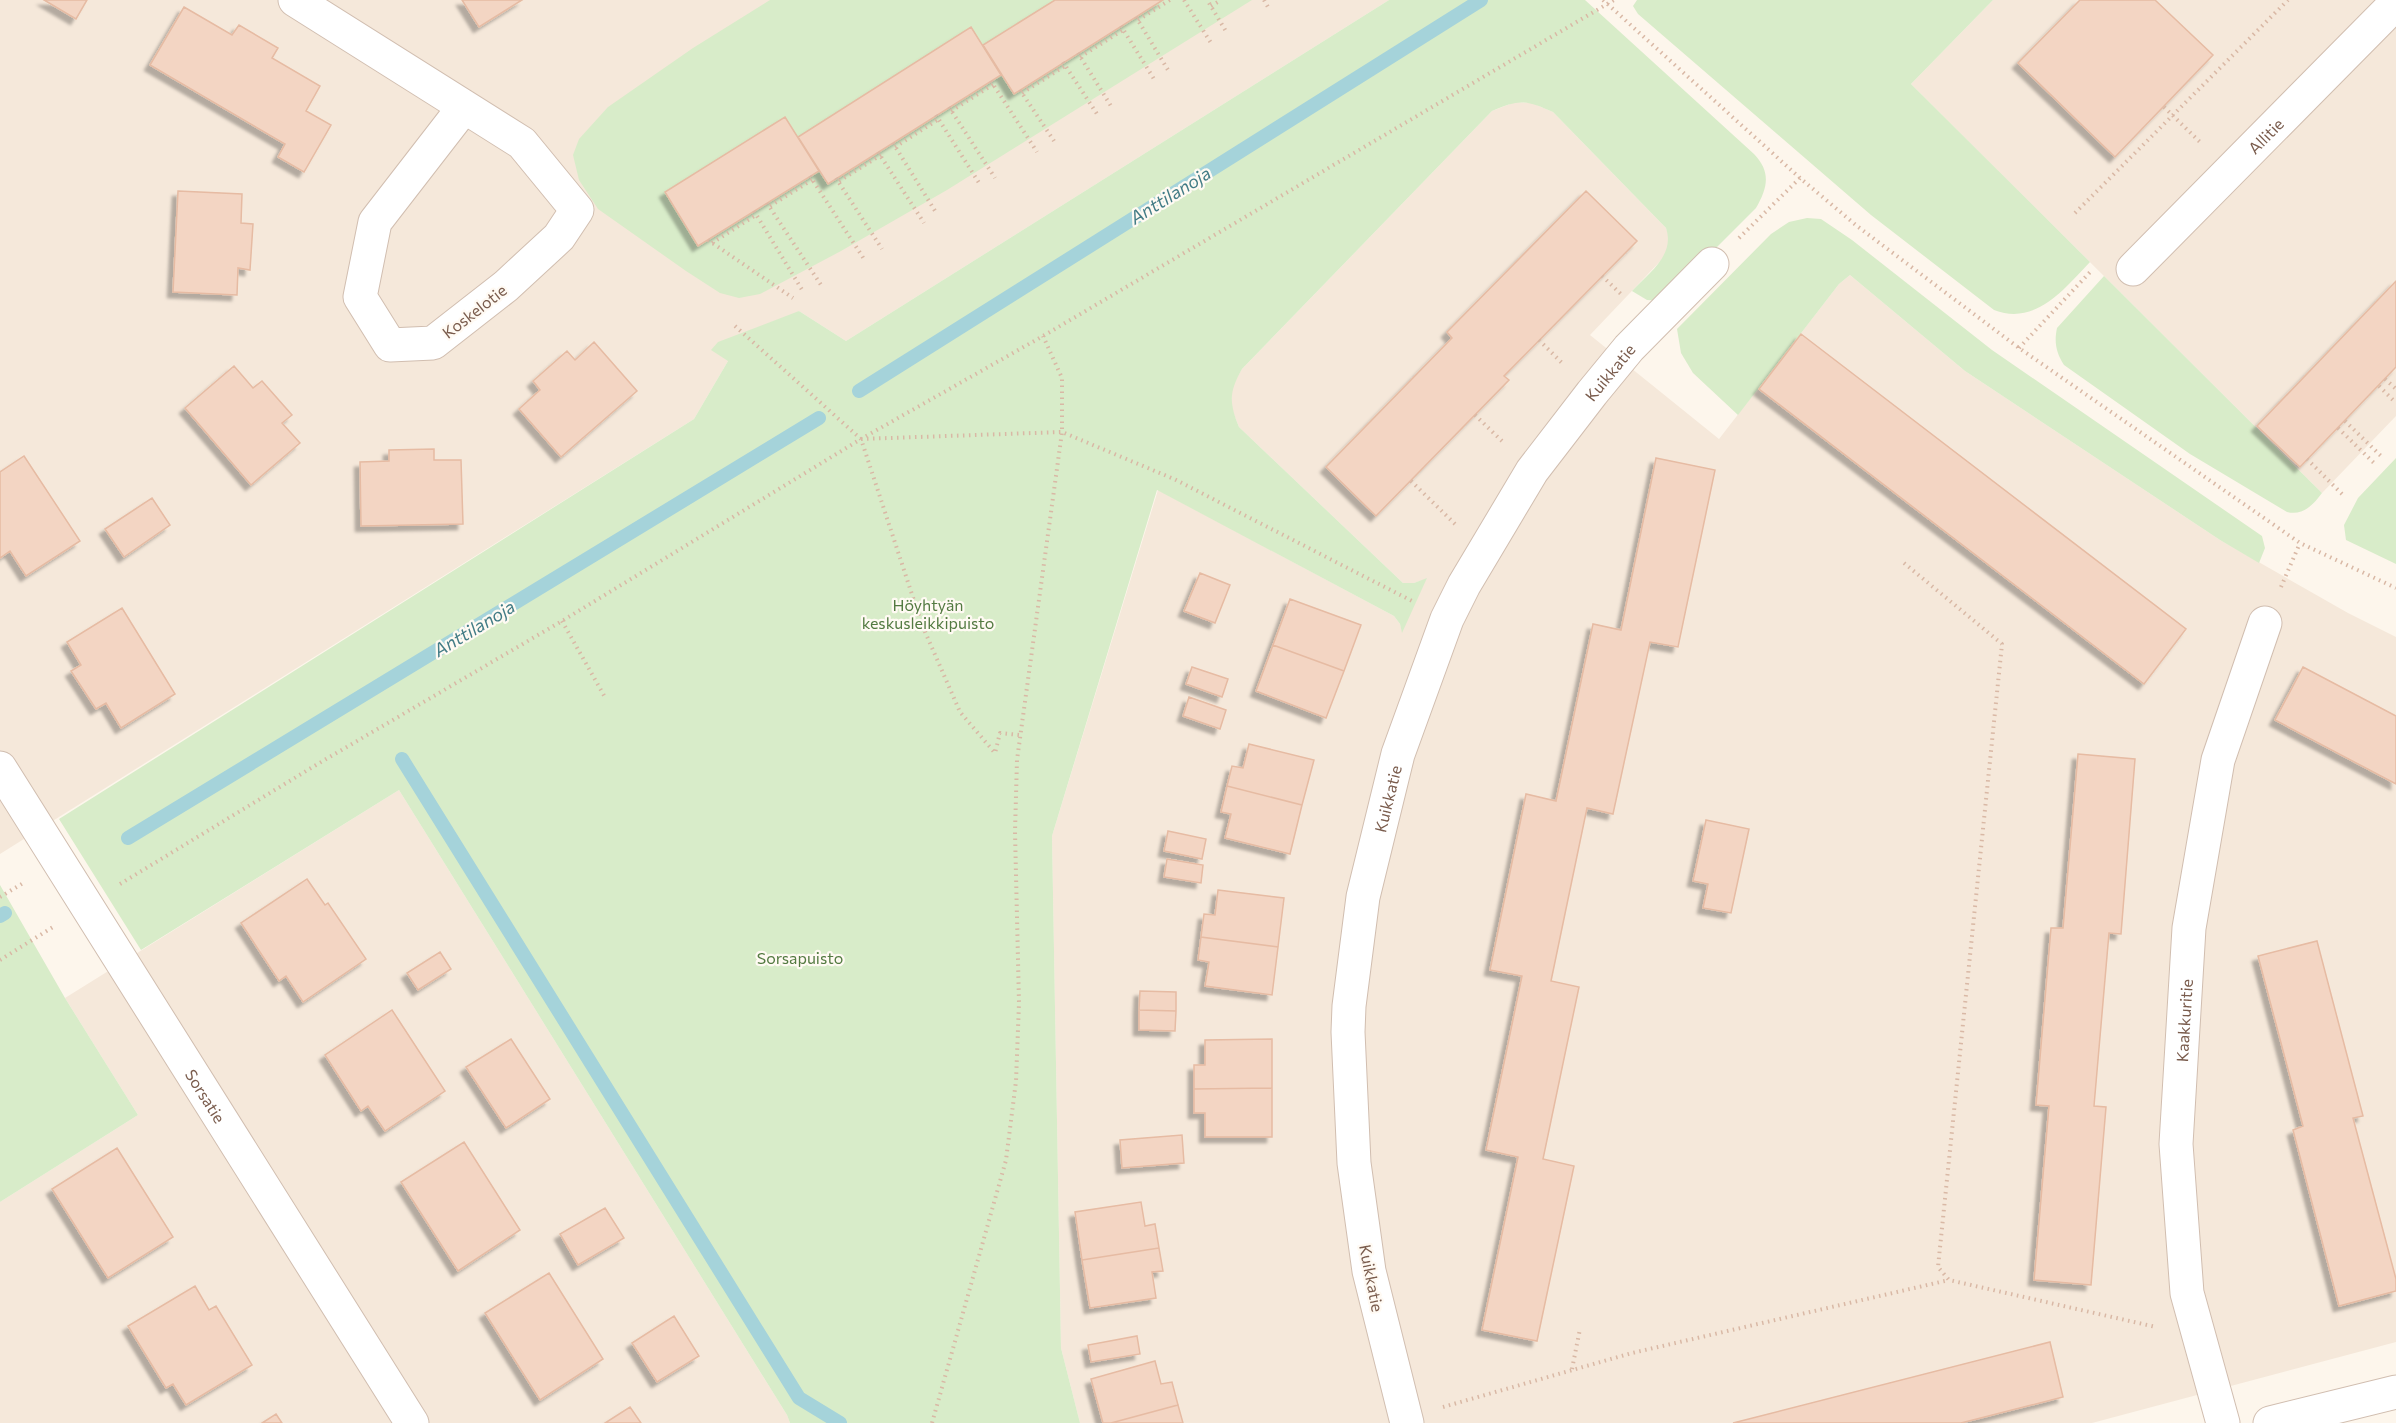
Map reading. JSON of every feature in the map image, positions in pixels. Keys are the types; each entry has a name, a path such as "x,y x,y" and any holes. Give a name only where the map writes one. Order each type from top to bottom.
{"street":[{"name":"Koskelotie","path":"295,0 522,143 577,210 559,237 506,286 433,344 390,345 360,297 375,222 464,107"},
{"name":"Allitie","path":"2133,269 2396,3"},
{"name":"Kuikkatie","path":"1406,1420 1371,1280 1354,1163 1348,1006 1362,897 1398,754 1447,619 1464,585 1532,471 1629,348 1712,264"},
{"name":"Kaakkuritie","path":"2223,1423 2187,1293 2176,1144 2189,928 2217,760 2265,623"},
{"name":"Sorsatie","path":"0,768 412,1423"},
{"path":"2270,1423 2396,1392"}],"path":[{"path":"1168,70 1137,19 1170,0"},
{"path":"1184,0 1210,43"},
{"path":"1221,0 1210,4 1227,33"},
{"path":"1264,0 1268,7"},
{"path":"1603,0 1800,178 1857,226 2019,348 2300,543 2396,588"},
{"path":"0,960 316,765 562,621 861,439 1043,336 1614,0"},
{"path":"2075,213 2288,0"},
{"path":"1111,106 1079,55 1122,28 1154,79"},
{"path":"1054,141 1021,91 1064,64 1097,114"},
{"path":"995,178 950,109 992,82 1037,152"},
{"path":"2164,107 2209,151"},
{"path":"937,214 894,145 937,117 981,186"},
{"path":"882,249 838,180 879,153 924,223"},
{"path":"821,285 768,205 811,178 864,259"},
{"path":"1712,264 1800,178"},
{"path":"793,298 710,242 755,213 804,293"},
{"path":"2019,348 2099,262"},
{"path":"735,326 861,439 922,625 960,712 995,753 1000,733 1020,735"},
{"path":"932,1423 1006,1160 1016,1081 1019,1003 1015,832 1017,760 1062,432 1062,378 1043,336"},
{"path":"2385,379 2396,389"},
{"path":"2379,386 2396,403"},
{"path":"2345,421 2381,456"},
{"path":"2338,428 2374,463"},
{"path":"861,439 1062,432 1174,479 1447,619"},
{"path":"2307,459 2344,496"},
{"path":"1411,481 1458,527"},
{"path":"2265,623 2300,543"},
{"path":"1904,563 2002,644 1938,1267 1948,1280"},
{"path":"562,621 606,699"},
{"path":"0,897 29,879"},
{"path":"1406,1420 1572,1369 1643,1350 1948,1280 2157,1327"},
{"path":"1572,1369 1580,1329"}],"shaded area":[{"path":"0,0 1389,0 846,341 799,311 728,361 694,419 0,854"},
{"path":"1993,0 2378,0 2396,18 2396,416 2322,493 1911,84"},
{"path":"1515,102 1532,103 1553,112 1666,228 1670,239 1667,254 1590,335 1719,439 1839,284 1850,275 1965,371 2220,540 2348,613 2396,637 2396,1342 2092,1423 1080,1423 1061,1348 1052,836 1158,490 1394,616 1402,631 1426,579 1414,583 1403,583 1239,427 1231,407 1232,386 1242,369 1492,111"},
{"path":"399,790 790,1423 0,1423 0,1202 138,1115 65,998"}],"green space":[{"path":"770,0 1252,0 947,190 760,294 739,298 720,293 598,209 579,180 573,155 579,139 608,107 693,48"},
{"name":"Sorsapuisto","path":"1389,0 1585,0 1754,154 1763,167 1765,186 1756,208 1663,301 1647,300 1632,291 1664,255 1668,238 1666,228 1553,112 1529,103 1516,103 1502,107 1492,111 1242,369 1232,397 1233,411 1239,427 1403,583 1414,583 1427,578 1402,633 1400,624 1394,616 1157,490 1052,836 1061,1348 1080,1423 790,1423 399,790 141,950 59,819 694,419 728,361 711,350 718,342 799,311 846,341"},
{"path":"1637,0 1993,0 1911,84 2090,262 2059,293 2036,309 2009,314 1994,310 1871,215 1638,14 1633,6"},
{"path":"1807,218 1821,219 1852,240 1992,350 2262,536 2265,548 2259,563 2220,540 1965,371 1850,275 1839,284 1738,415 1693,373 1681,353 1677,329 1771,234 1789,222"},
{"path":"2104,276 2322,493 2311,505 2303,511 2287,512 2190,454 2064,365 2056,347 2057,328"},
{"path":"2396,458 2396,564 2346,540 2344,525 2358,498"},
{"path":"0,885 65,998 138,1115 0,1202"}],"building":[{"path":"44,0 87,0 76,19"},
{"path":"462,0 522,0 479,27"},
{"path":"1055,0 1163,0 1014,94 983,45"},
{"path":"2080,0 2155,0 2213,55 2115,157 2018,63"},
{"path":"184,7 232,35 239,25 278,48 272,58 320,86 306,111 331,125 304,172 278,157 285,144 150,65"},
{"path":"971,27 1001,75 828,184 798,137"},
{"path":"785,117 819,171 698,246 665,192"},
{"path":"178,191 242,194 241,223 253,224 250,270 238,268 237,295 173,292"},
{"path":"1586,191 1637,241 1504,376 1509,380 1376,516 1326,467 1452,338 1447,332"},
{"path":"2396,281 2396,367 2300,467 2257,426"},
{"path":"1801,334 2186,629 2144,684 1759,389"},
{"path":"594,342 637,391 561,457 519,409 540,390 533,381 567,351 575,360"},
{"path":"234,366 253,388 262,381 292,415 282,423 300,443 251,485 185,408"},
{"path":"434,449 434,460 461,460 463,524 361,526 360,462 389,461 389,450"},
{"path":"24,456 80,541 26,576 10,551 0,558 0,472"},
{"path":"1656,458 1715,470 1678,647 1650,642 1613,814 1587,808 1551,981 1579,987 1543,1159 1574,1166 1537,1341 1482,1330 1518,1157 1486,1150 1522,976 1490,970 1526,794 1556,801 1593,624 1621,630"},
{"path":"152,498 170,525 124,557 105,529"},
{"path":"1200,573 1230,585 1215,623 1184,611"},
{"path":"1290,599 1361,625 1344,671 1273,645"},
{"path":"122,608 175,694 121,728 106,703 96,709 71,671 81,665 67,642"},
{"path":"1273,645 1344,671 1326,718 1256,691"},
{"path":"1192,667 1228,679 1222,697 1186,684"},
{"path":"2303,667 2396,716 2396,784 2275,720"},
{"path":"1189,697 1226,710 1220,729 1183,716"},
{"path":"1249,744 1314,760 1302,805 1227,786 1232,766 1243,768"},
{"path":"2078,754 2135,759 2121,934 2109,933 2094,1106 2106,1107 2091,1285 2034,1280 2049,1106 2036,1105 2051,928 2063,928"},
{"path":"1227,786 1302,805 1290,854 1225,838 1231,814 1221,812"},
{"path":"1706,820 1749,829 1731,913 1703,908 1708,884 1693,881"},
{"path":"1168,831 1206,839 1202,859 1164,851"},
{"path":"1167,859 1203,865 1201,883 1164,877"},
{"path":"307,879 325,905 328,903 366,959 303,1002 286,976 279,981 241,923"},
{"path":"1218,890 1284,898 1278,947 1201,937 1204,914 1215,915"},
{"path":"1201,937 1278,947 1272,995 1205,986 1209,962 1198,960"},
{"path":"2317,941 2363,1116 2353,1118 2396,1279 2396,1291 2339,1306 2293,1130 2303,1126 2258,956"},
{"path":"440,952 451,969 418,990 407,973"},
{"path":"1140,991 1176,992 1176,1011 1139,1010"},
{"path":"392,1010 445,1091 385,1131 368,1106 361,1111 325,1055"},
{"path":"1139,1010 1176,1011 1175,1031 1139,1030"},
{"path":"511,1039 550,1099 506,1128 466,1067"},
{"path":"1272,1039 1272,1088 1194,1089 1194,1065 1205,1065 1205,1040"},
{"path":"1272,1088 1272,1137 1205,1137 1205,1113 1194,1113 1194,1089"},
{"path":"1182,1135 1184,1163 1122,1168 1120,1140"},
{"path":"464,1142 520,1230 458,1271 401,1182"},
{"path":"117,1148 173,1237 108,1278 52,1189"},
{"path":"1141,1202 1145,1226 1155,1224 1159,1248 1082,1260 1075,1212"},
{"path":"605,1208 624,1238 578,1265 560,1234"},
{"path":"1159,1248 1163,1271 1152,1272 1156,1298 1090,1308 1082,1260"},
{"path":"549,1273 603,1359 540,1400 485,1313"},
{"path":"195,1286 209,1310 216,1306 252,1365 186,1405 173,1384 166,1388 128,1326"},
{"path":"674,1316 699,1356 657,1382 632,1343"},
{"path":"1137,1336 1140,1354 1091,1362 1088,1345"},
{"path":"2050,1342 2063,1397 1961,1423 1733,1423"},
{"path":"1155,1361 1161,1384 1172,1382 1178,1405 1111,1423 1103,1423 1091,1379"},
{"path":"1178,1405 1183,1423 1111,1423"},
{"path":"630,1407 641,1423 605,1423"},
{"path":"276,1414 282,1423 262,1423"}],"waterway":[{"name":"Anttilanoja","path":"859,391 1481,0"},
{"name":"Anttilanoja","path":"128,838 819,418"},
{"path":"402,759 799,1398 840,1423"},
{"name":"Anttilanoja","path":"0,916 5,913"}],"park label":[{"name":"Höyhtyän keskusleikkipuisto","path":"928,613"}]}
